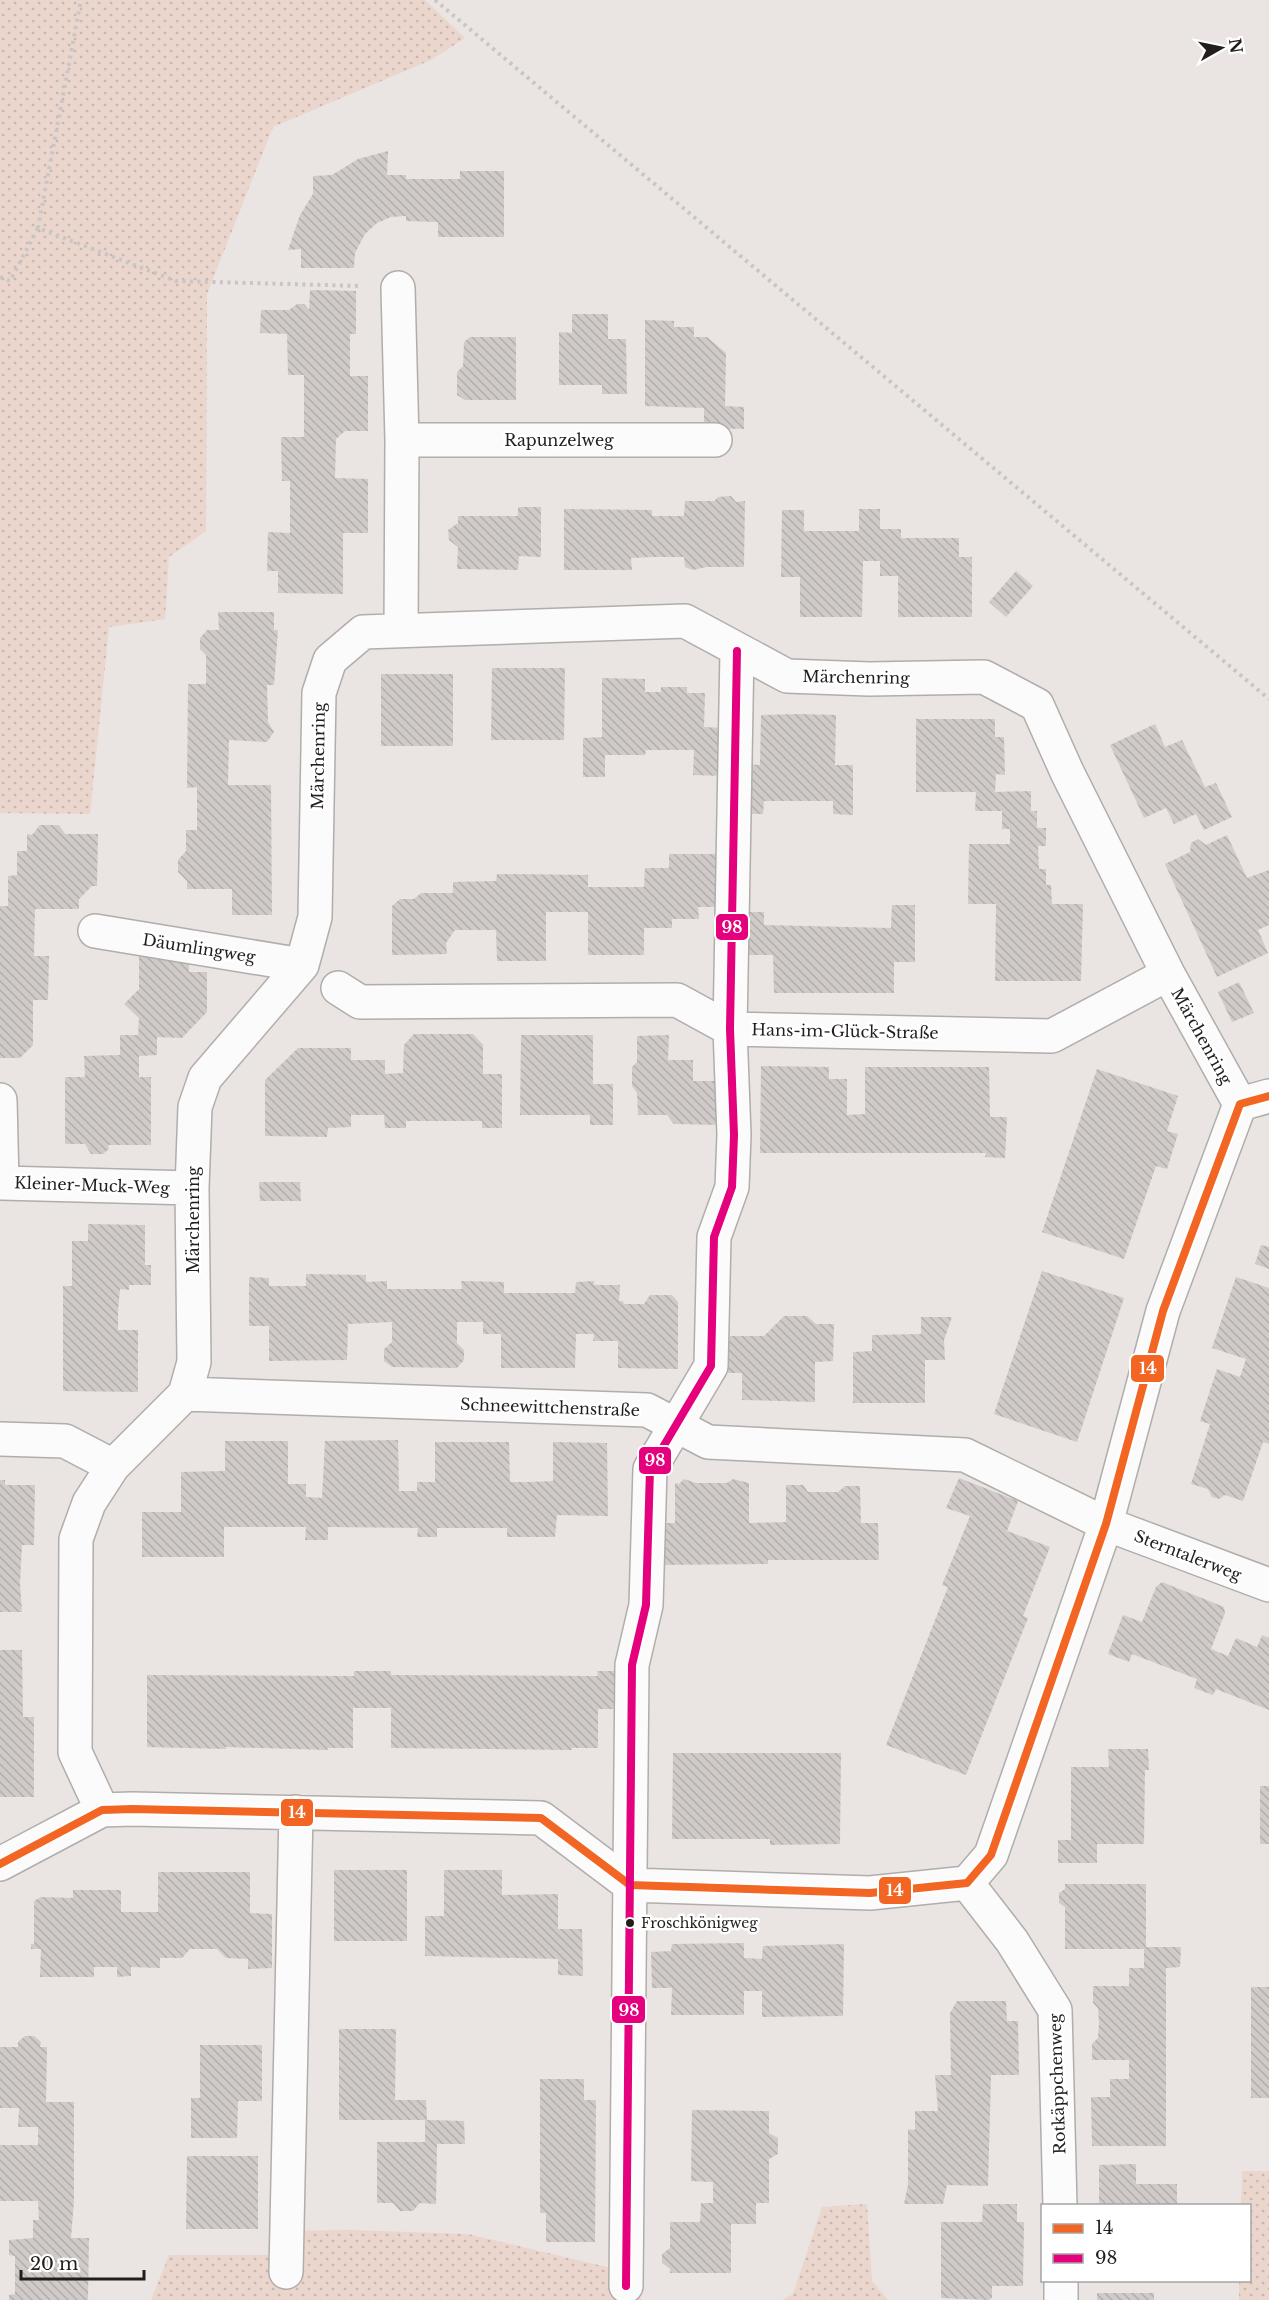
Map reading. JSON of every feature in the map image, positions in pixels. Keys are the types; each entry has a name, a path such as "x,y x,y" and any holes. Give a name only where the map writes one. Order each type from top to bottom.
{"street":[{"path":"398,288 402,440 402,629"},
{"name":"Rapunzelweg","path":"402,440 715,440"},
{"name":"Märchenring","path":"102,1810 75,1752 76,1539 89,1503 114,1466 185,1394 194,1362 192,1188 195,1107 205,1078 302,965 315,917 319,693 330,660 363,632 685,621 787,676 869,679 984,677 1037,705 1067,772 1168,974 1255,1100 1163,1311 1106,1524 991,1855 967,1883"},
{"path":"626,2286 632,1665 646,1605 650,1469 711,1366 714,1237 732,1187 734,1135 730,1029 737,651"},
{"name":"Däumlingweg","path":"95,931 302,965"},
{"name":"Hans-im-Glück-Straße","path":"338,988 360,1002 677,1000 730,1029 1052,1036 1168,974"},
{"name":"Kleiner-Muck-Weg","path":"0,1100 2,1183 192,1188"},
{"name":"Schneewittchenstraße","path":"185,1394 647,1410 708,1442 965,1455 1106,1524"},
{"path":"0,1439 65,1441 114,1466"},
{"name":"Sterntalerweg","path":"1106,1524 1269,1585"},
{"path":"0,1864 102,1810 296,1812 541,1818 630,1885 870,1893 967,1883"},
{"path":"286,2272 296,1812"},
{"name":"Rotkäppchenweg","path":"967,1883 1012,1941 1055,2010 1060,2204"},
{"path":"1061,2282 1061,2300"}],"path":[{"path":"0,277 10,280 38,228 81,0"},
{"path":"435,0 1269,699"},
{"path":"38,228 176,281 398,288"}],"shaded area":[{"path":"0,0 425,0 465,38 431,60 273,127 207,294 206,531 169,557 165,619 109,627 90,814 0,813"},
{"path":"1242,2171 1269,2171 1269,2300 1239,2300 1239,2282 1251,2282 1251,2204 1241,2204"},
{"path":"867,2204 872,2281 888,2300 782,2300 793,2294 822,2207"},
{"path":"350,2230 468,2234 615,2269 642,2300 151,2300 169,2255 276,2255 275,2231"}],"building":[{"path":"388,151 387,175 406,175 406,179 460,179 460,171 504,171 504,237 438,237 438,222 406,221 406,216 391,217 377,223 365,234 355,253 354,268 301,268 301,249 288,250 300,215 313,194 313,176 332,175 358,159"},
{"path":"310,290 356,291 356,334 350,334 350,376 368,376 368,431 345,431 336,439 335,478 368,479 368,533 343,533 343,594 278,593 278,571 267,571 268,532 290,533 290,481 282,481 281,437 304,437 304,375 288,375 287,334 260,333 261,310 289,310 297,304 304,304 309,310"},
{"path":"572,314 608,314 608,339 626,339 627,394 602,394 602,385 559,385 559,332 572,333"},
{"path":"645,320 674,321 674,327 694,327 694,337 707,337 726,353 725,406 744,407 744,429 704,428 704,408 645,406"},
{"path":"470,337 516,337 516,400 465,400 457,395 457,372 463,366 464,342"},
{"path":"731,496 736,502 745,501 744,567 706,567 693,570 685,567 684,557 652,557 631,558 632,570 564,570 564,509 652,510 652,516 684,516 685,501 714,501 718,497"},
{"path":"518,507 541,507 541,557 519,556 518,570 457,569 458,547 449,540 448,530 458,523 458,516 518,516"},
{"path":"859,509 880,509 880,529 901,529 901,538 959,538 959,557 972,557 972,617 898,617 898,576 880,576 880,561 863,561 862,617 800,617 800,577 781,577 782,510 804,510 804,531 859,531"},
{"path":"1016,571 1033,586 1006,617 989,602"},
{"path":"218,612 274,612 274,630 278,630 274,685 267,685 268,722 274,732 267,742 229,740 228,785 271,785 272,915 232,915 232,889 187,889 187,881 178,872 178,860 186,851 186,830 197,830 197,787 187,788 188,684 206,684 206,655 200,649 200,638 207,630 219,630"},
{"path":"492,668 565,668 564,740 491,740"},
{"path":"381,674 453,674 453,746 381,746"},
{"path":"602,678 645,679 645,692 661,692 661,687 687,687 687,693 705,693 704,727 723,728 723,776 693,775 694,750 646,750 645,755 605,755 605,777 583,777 583,738 602,737"},
{"path":"761,715 836,715 835,765 853,765 853,815 833,814 833,801 764,801 763,814 744,814 744,764 760,765"},
{"path":"916,719 995,719 995,737 1004,737 1005,775 996,774 995,792 1031,791 1031,811 1037,811 1037,828 1046,828 1046,846 1038,846 1039,869 1046,869 1046,885 1051,885 1052,904 1083,904 1081,981 995,981 996,904 968,904 969,844 1010,844 1010,829 1002,829 1002,811 975,811 976,792 916,792"},
{"path":"1155,724 1165,747 1182,740 1205,787 1216,783 1232,817 1204,830 1196,814 1174,824 1166,808 1144,818 1110,745"},
{"path":"40,825 59,825 65,834 98,834 97,886 92,886 79,899 79,909 35,909 34,956 49,956 48,1000 33,1000 33,1045 20,1058 0,1058 0,906 8,906 8,876 17,875 17,851 27,851 27,834 32,835"},
{"path":"1227,835 1247,878 1269,870 1269,925 1258,930 1268,953 1217,977 1165,864 1190,852 1191,843 1198,839 1206,845"},
{"path":"669,854 723,854 722,907 698,907 699,919 672,919 672,928 644,928 644,955 588,955 588,912 546,912 546,961 497,961 496,930 455,930 446,943 447,954 392,955 392,906 400,899 414,899 421,893 453,893 453,882 496,881 497,874 588,875 588,887 644,887 645,868 669,868"},
{"path":"892,905 915,905 915,962 894,962 894,993 774,993 773,955 745,955 745,912 764,912 764,925 891,928"},
{"path":"139,946 189,946 189,972 207,972 207,1012 182,1038 157,1037 157,1055 139,1056 139,1077 151,1077 151,1145 108,1145 109,1149 103,1154 91,1154 85,1144 65,1144 65,1077 85,1077 84,1056 120,1055 120,1035 138,1035 139,1018 124,1004 139,989"},
{"path":"1239,982 1254,1013 1232,1022 1218,992"},
{"path":"414,1034 473,1034 483,1045 483,1074 502,1074 502,1128 482,1128 482,1121 406,1121 406,1128 385,1128 384,1115 351,1115 351,1127 328,1128 327,1137 265,1136 265,1080 298,1048 351,1048 351,1060 385,1060 385,1074 403,1073 404,1045"},
{"path":"521,1035 593,1035 593,1084 613,1084 613,1125 590,1125 590,1115 520,1115"},
{"path":"669,1035 668,1060 693,1060 693,1081 721,1081 721,1125 674,1124 667,1115 638,1115 637,1093 632,1086 632,1067 637,1062 637,1036"},
{"path":"761,1066 829,1067 829,1079 847,1079 847,1115 865,1114 865,1067 989,1067 990,1117 1007,1117 1005,1158 985,1157 986,1153 760,1153"},
{"path":"1097,1069 1178,1096 1167,1131 1178,1134 1167,1169 1156,1166 1124,1259 1042,1232"},
{"path":"259,1182 300,1182 301,1201 260,1201"},
{"path":"88,1224 145,1225 145,1265 151,1265 151,1285 129,1285 129,1290 120,1289 118,1311 118,1330 138,1330 138,1392 63,1391 63,1286 72,1286 72,1241 88,1241"},
{"path":"1261,1245 1269,1247 1269,1269 1255,1264"},
{"path":"1042,1271 1124,1298 1077,1442 994,1414"},
{"path":"306,1274 366,1275 366,1282 387,1281 387,1289 462,1289 461,1281 504,1282 504,1293 575,1293 576,1282 594,1281 594,1285 620,1285 619,1301 623,1301 624,1304 644,1304 650,1295 672,1295 678,1302 678,1369 618,1368 618,1341 593,1341 594,1334 576,1334 575,1368 501,1368 501,1334 483,1334 483,1322 457,1322 457,1343 464,1350 464,1360 457,1368 392,1367 384,1361 384,1349 392,1342 392,1322 348,1324 347,1360 269,1361 269,1326 249,1326 249,1277 269,1278 269,1286 306,1286"},
{"path":"1236,1277 1269,1288 1269,1444 1263,1442 1243,1501 1225,1495 1219,1499 1212,1497 1208,1489 1191,1484 1210,1424 1200,1421 1217,1369 1240,1377 1246,1359 1212,1348"},
{"path":"784,1316 807,1316 816,1324 834,1324 833,1361 815,1362 815,1402 742,1400 742,1373 723,1373 724,1336 764,1336"},
{"path":"921,1317 952,1317 944,1340 945,1360 925,1360 925,1403 853,1403 853,1352 872,1351 872,1335 921,1334"},
{"path":"398,1440 399,1491 417,1491 417,1482 435,1482 435,1442 509,1442 510,1482 553,1481 553,1442 607,1443 608,1516 557,1515 555,1537 507,1537 507,1528 437,1528 437,1537 417,1537 418,1528 328,1527 328,1540 305,1540 306,1527 224,1527 224,1557 142,1557 142,1512 181,1512 181,1472 225,1471 225,1441 288,1441 288,1484 306,1484 306,1497 322,1498 325,1441"},
{"path":"959,1478 1018,1501 1007,1531 1050,1547 1023,1616 1028,1618 966,1775 886,1745 948,1587 942,1585 970,1516 946,1508"},
{"path":"684,1479 696,1483 727,1483 733,1479 749,1483 749,1523 786,1522 786,1485 803,1485 808,1492 838,1492 845,1486 860,1486 861,1523 878,1523 879,1560 768,1560 768,1564 659,1565 659,1523 675,1523 675,1483 679,1484"},
{"path":"0,1480 5,1480 5,1485 35,1485 34,1545 22,1545 20,1584 22,1612 0,1612"},
{"path":"1162,1582 1224,1607 1225,1613 1211,1649 1228,1656 1236,1638 1257,1647 1262,1635 1269,1638 1269,1710 1216,1689 1213,1695 1194,1688 1197,1679 1132,1654 1129,1662 1108,1654 1123,1615 1142,1622 1156,1587"},
{"path":"0,1650 22,1650 23,1717 34,1717 34,1797 0,1797"},
{"path":"354,1671 391,1671 391,1675 598,1676 597,1671 616,1671 616,1709 598,1709 598,1748 571,1748 572,1750 391,1748 391,1708 353,1708 353,1748 327,1748 328,1750 147,1747 147,1675 354,1676"},
{"path":"1108,1749 1148,1749 1149,1770 1145,1770 1144,1844 1097,1844 1097,1863 1058,1863 1058,1840 1071,1840 1071,1767 1109,1767"},
{"path":"673,1753 841,1753 840,1844 770,1845 770,1839 672,1839"},
{"path":"1260,1786 1269,1786 1269,1844 1260,1844"},
{"path":"334,1870 407,1870 407,1941 334,1941"},
{"path":"444,1870 502,1870 502,1895 558,1894 558,1929 582,1929 583,1976 558,1975 558,1959 425,1956 425,1916 444,1916"},
{"path":"158,1872 250,1872 250,1913 272,1914 272,1968 248,1969 248,1959 226,1958 217,1949 190,1949 182,1958 160,1958 160,1968 131,1967 131,1976 117,1977 117,1967 94,1967 94,1977 40,1977 41,1949 31,1949 31,1944 34,1944 34,1901 41,1897 73,1898 73,1890 121,1890 121,1912 158,1912"},
{"path":"1065,1884 1146,1884 1146,1947 1181,1947 1180,1967 1166,1968 1166,2146 1092,2146 1091,2097 1110,2097 1110,2079 1129,2079 1129,2060 1092,2060 1092,2044 1098,2038 1099,2023 1098,2008 1093,2003 1093,1986 1129,1986 1129,1968 1144,1968 1144,1949 1065,1949 1065,1907 1059,1903 1059,1893 1065,1889"},
{"path":"744,1943 744,1958 762,1959 763,1946 844,1944 843,2016 762,2017 762,1991 744,1991 744,2015 671,2015 672,1988 652,1988 651,1952 671,1951 672,1944"},
{"path":"1251,1987 1269,1987 1269,2098 1251,2098"},
{"path":"957,2001 1006,2001 1007,2021 1018,2021 1019,2075 991,2075 988,2186 947,2185 943,2204 904,2204 908,2185 908,2129 915,2130 915,2111 938,2111 935,2075 951,2075 950,2013"},
{"path":"339,2029 396,2029 395,2100 426,2100 427,2120 464,2121 465,2144 437,2144 436,2204 420,2203 413,2211 400,2211 393,2203 377,2203 377,2142 425,2142 425,2120 339,2120"},
{"path":"25,2036 34,2036 41,2042 40,2047 47,2047 46,2102 74,2102 74,2201 71,2238 89,2238 88,2300 9,2300 9,2295 15,2294 15,2256 9,2255 9,2240 33,2238 33,2220 39,2220 38,2201 0,2201 0,2145 38,2145 38,2127 18,2127 19,2108 0,2108 0,2047 18,2047 18,2042"},
{"path":"200,2045 262,2045 262,2101 238,2101 237,2138 191,2138 191,2098 200,2098"},
{"path":"540,2079 584,2079 584,2100 596,2100 595,2242 546,2242 546,2213 540,2213"},
{"path":"692,2110 769,2111 769,2133 778,2138 778,2154 769,2159 769,2203 756,2203 756,2224 731,2224 731,2273 670,2273 670,2269 662,2263 662,2254 670,2248 670,2222 700,2222 701,2203 713,2203 713,2182 691,2181"},
{"path":"187,2156 258,2156 258,2229 186,2229"},
{"path":"1136,2164 1136,2184 1177,2184 1177,2204 1099,2204 1099,2165"},
{"path":"983,2204 1017,2204 1017,2222 1024,2222 1023,2286 992,2286 992,2298 989,2300 941,2298 941,2222 982,2222"},
{"path":"1097,2293 1154,2293 1154,2300 1097,2300"}],"transit line":[{"name":"98","path":"626,2286 632,1665 646,1605 650,1469 711,1366 714,1237 732,1187 734,1135 730,1029 737,651"},
{"name":"14","path":"0,1864 102,1810 132,1809 541,1818 630,1885 870,1893 967,1883 991,1855 1106,1524 1163,1311 1240,1104 1269,1096"}],"place":[{"name":"Froschkönigweg","path":"630,1923"}]}
